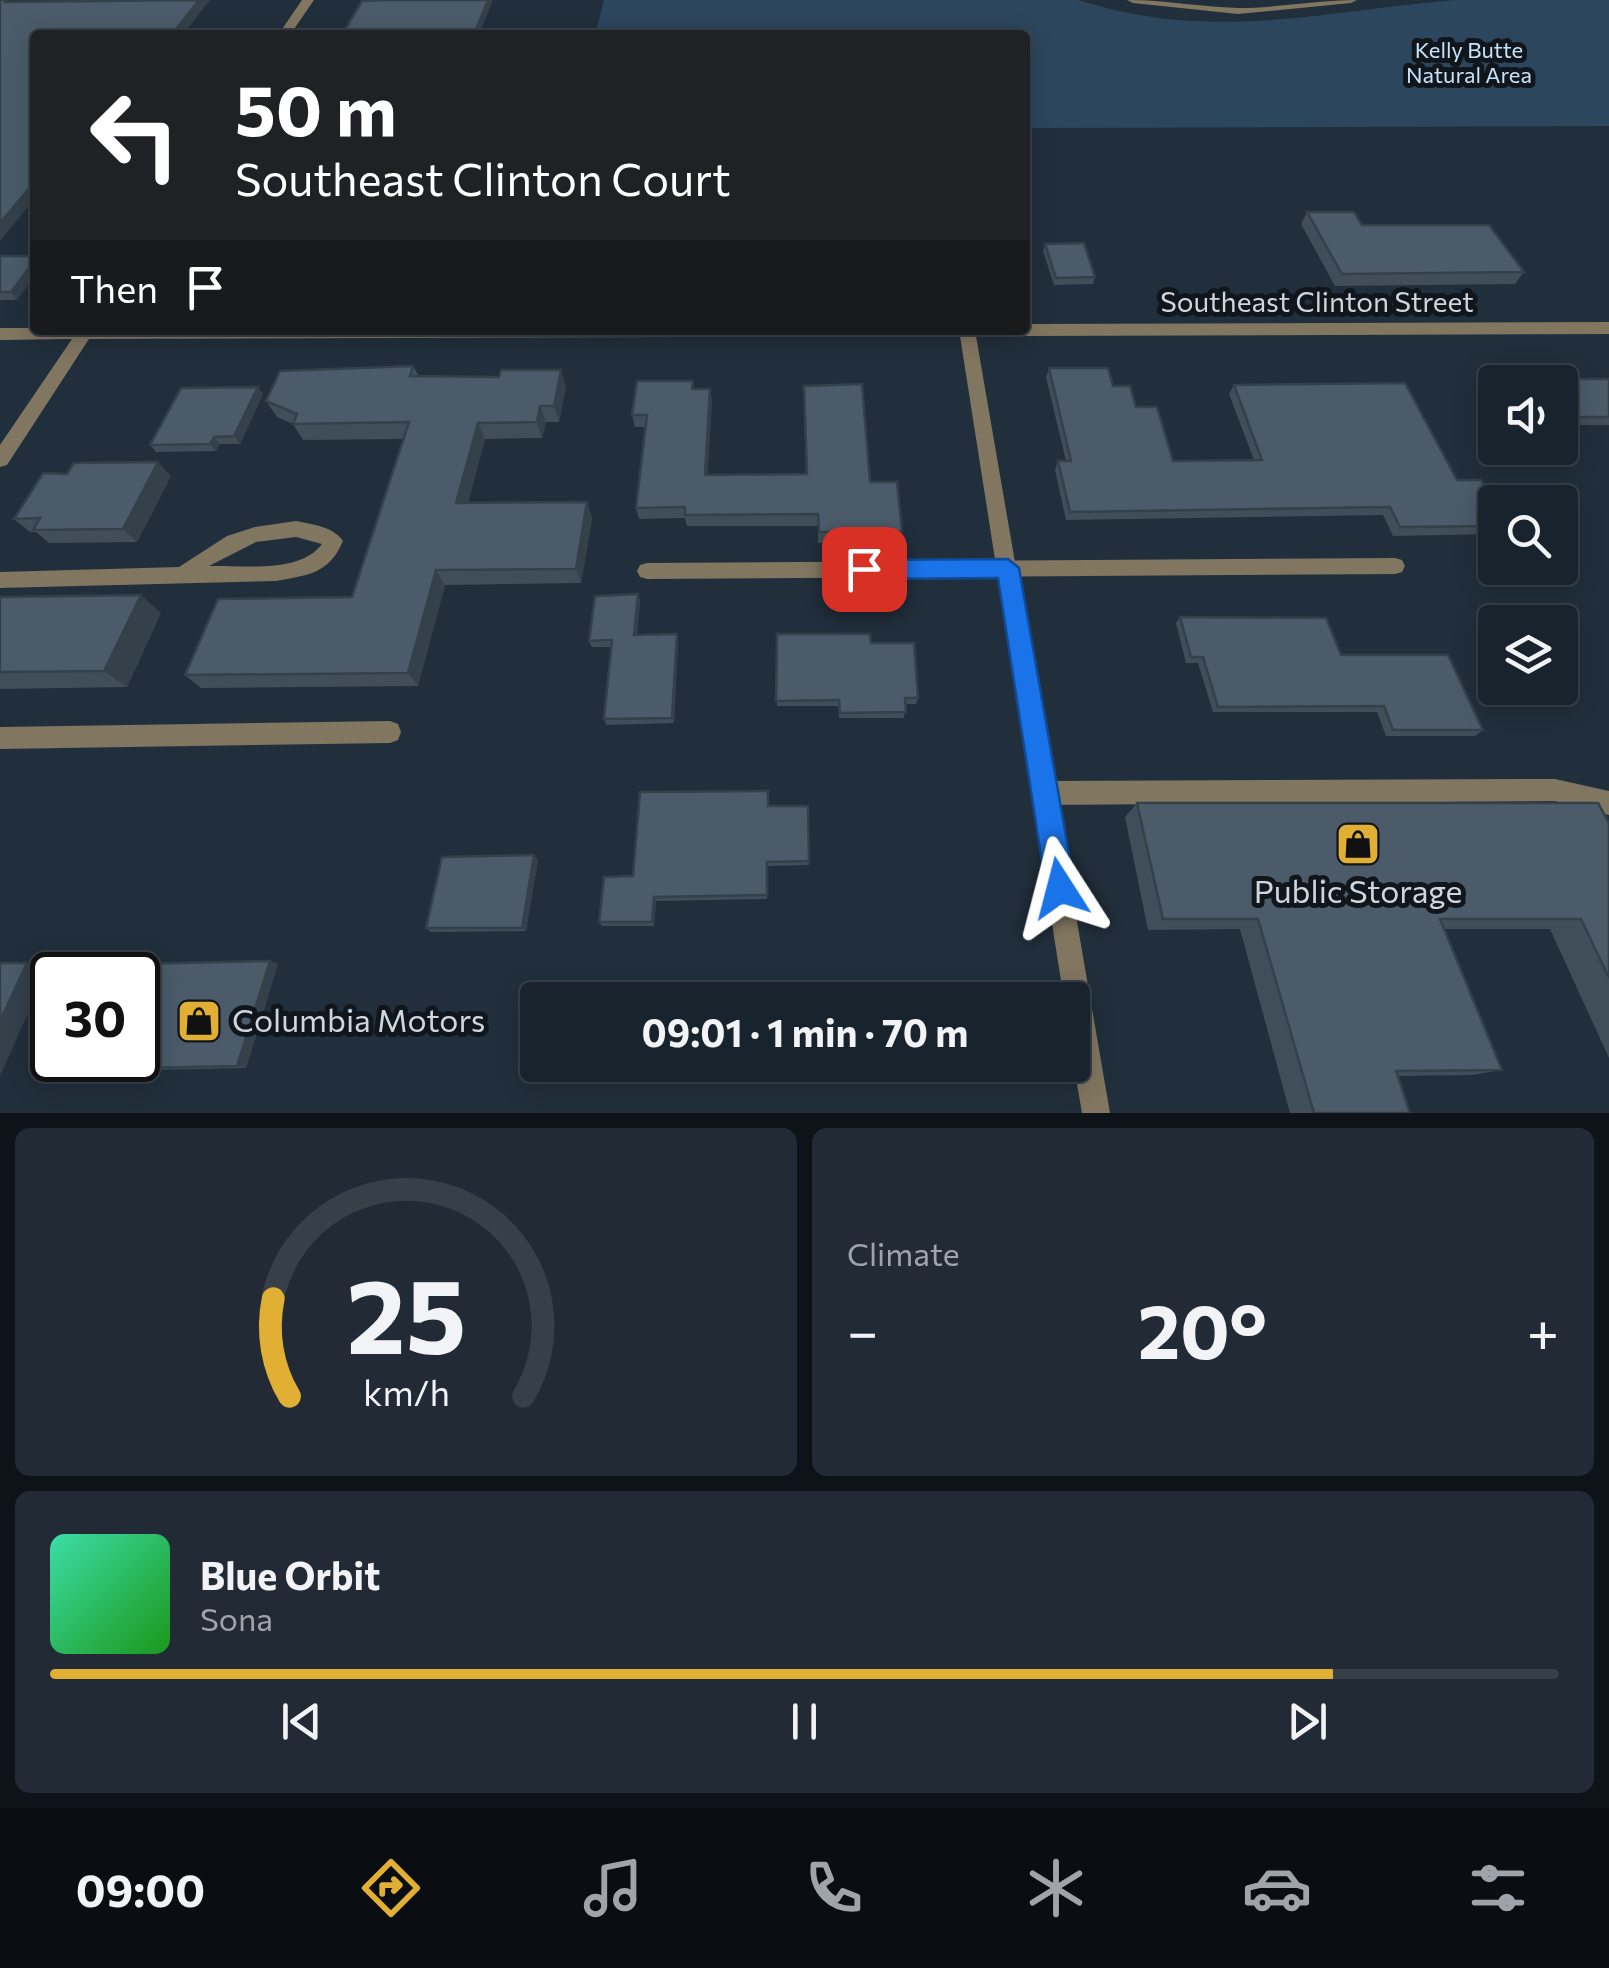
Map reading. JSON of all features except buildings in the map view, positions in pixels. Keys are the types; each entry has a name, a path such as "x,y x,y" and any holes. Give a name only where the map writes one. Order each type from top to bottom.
{"street":[{"path":"287,30 308,0"},
{"path":"1133,0 1187,9 1238,11 1351,0"},
{"name":"Southeast Clinton Street","path":"1030,330 1609,328"},
{"path":"0,334 30,333"},
{"path":"0,460 84,335"},
{"path":"967,335 1096,1113"},
{"path":"0,580 183,576 276,573 307,567 328,556 334,541 318,530 287,528 232,542 198,560 183,576"},
{"path":"648,571 1395,566"},
{"path":"0,738 390,732"},
{"path":"1045,793 1555,790 1602,801 1609,828"}],"green space":[{"name":"Kelly Butte Natural Area","path":"604,0 1078,0 1127,13 1221,22 1456,0 1609,0 1609,126 1030,128 1030,30 596,30"}],"place":[{"name":"Public Storage","path":"1358,844"},
{"name":"Columbia Motors","path":"199,1021"}],"route":[{"path":"864,569 1008,568 1060,888"}]}
